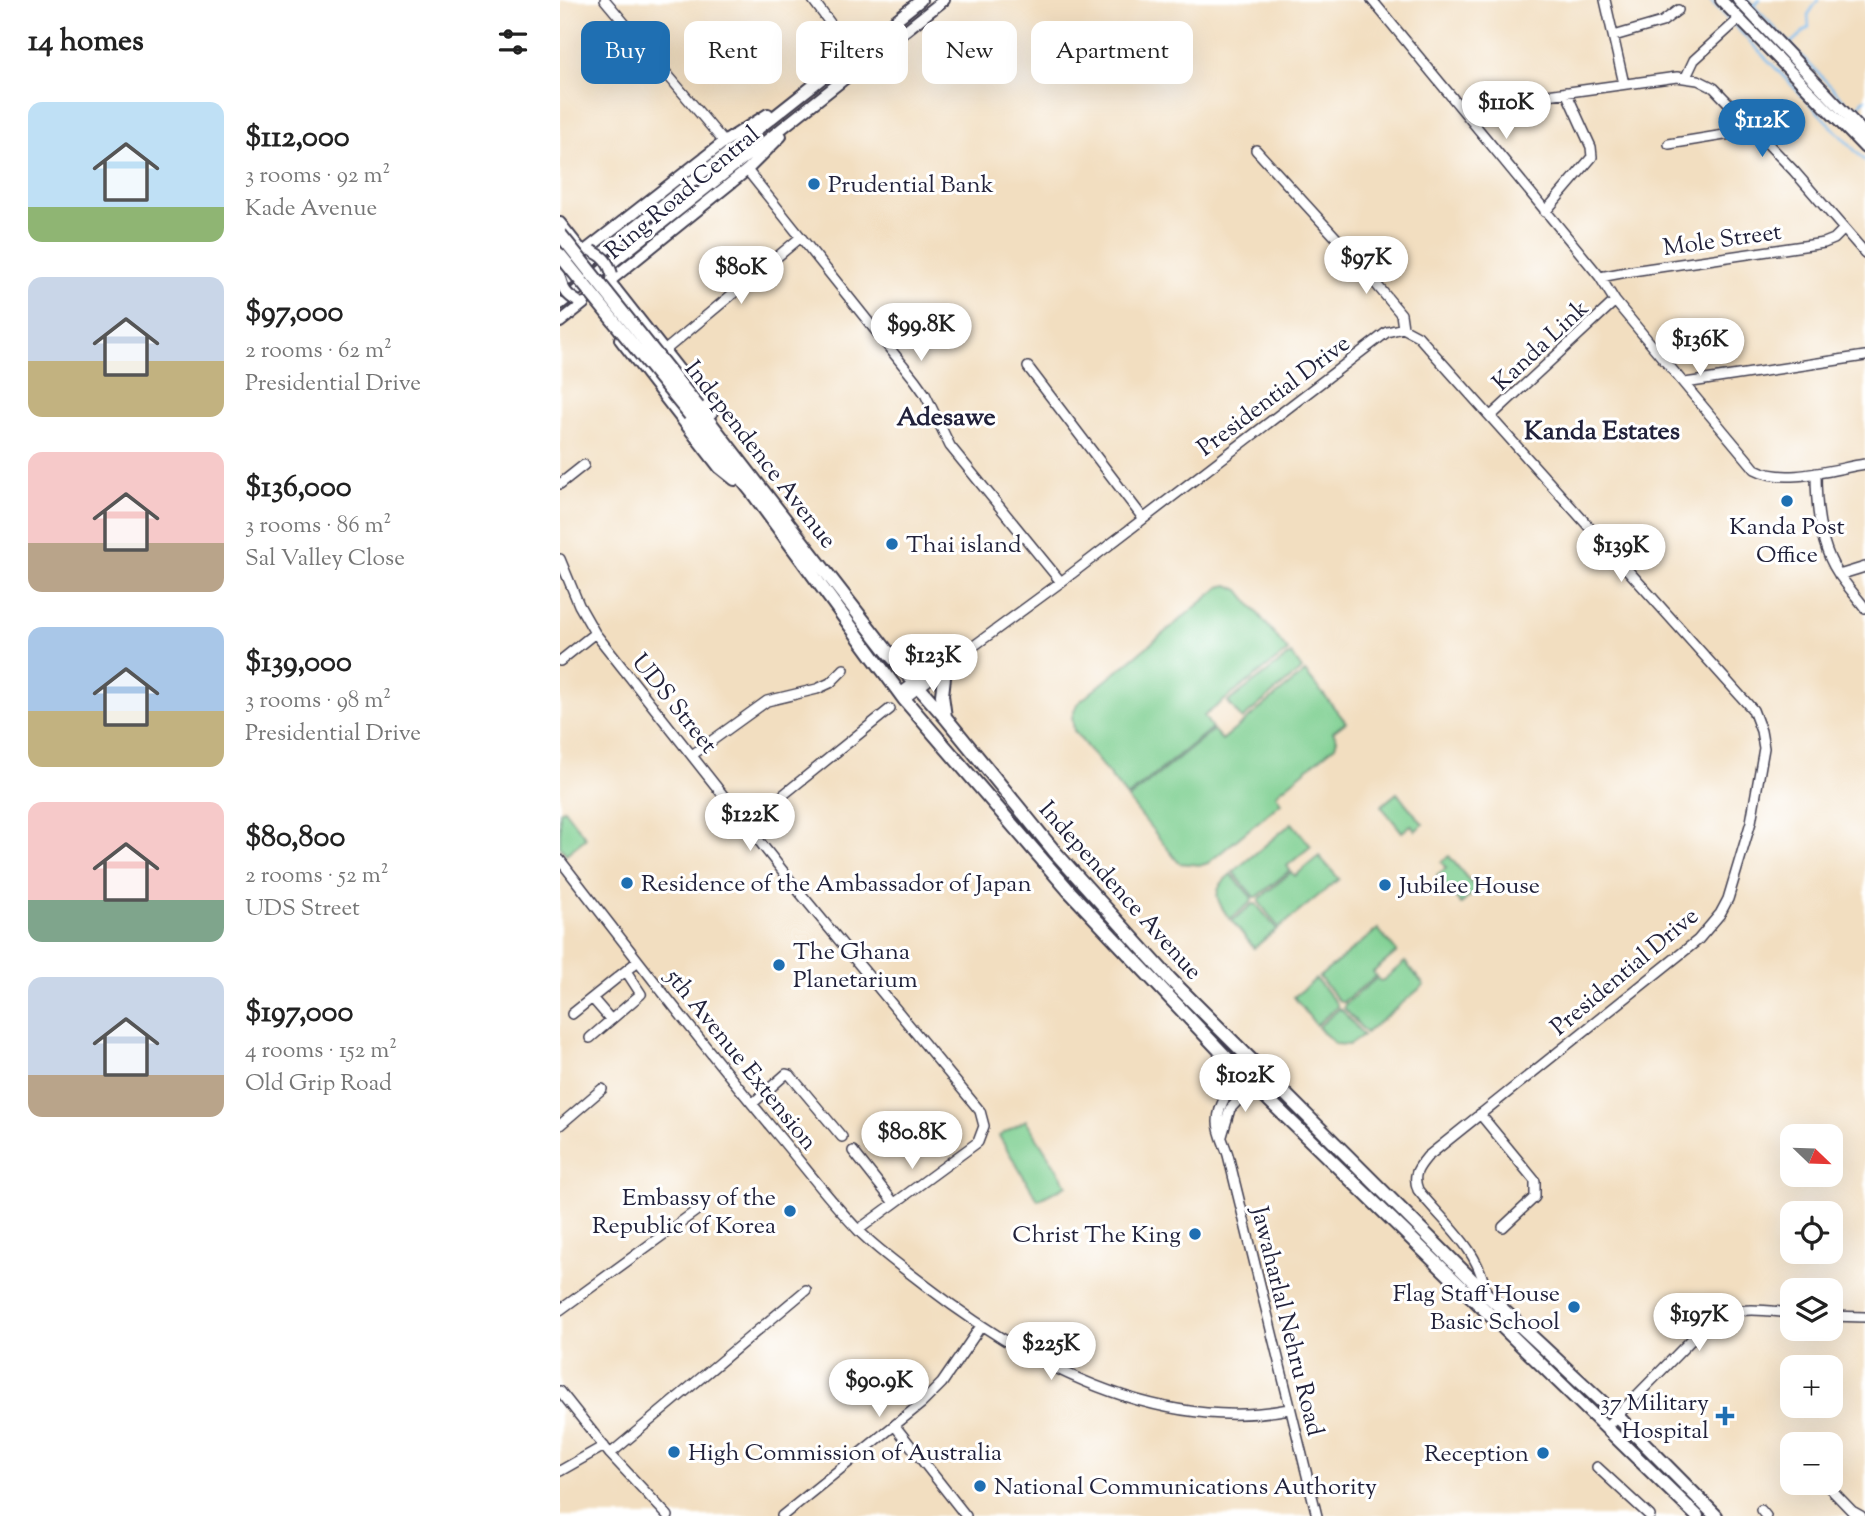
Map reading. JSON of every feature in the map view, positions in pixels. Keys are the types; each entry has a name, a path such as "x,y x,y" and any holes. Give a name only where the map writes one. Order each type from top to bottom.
{"highway":[{"name":"Independence Avenue","path":"560,234 755,489 1055,852 1170,979 1259,1070 1486,1294 1616,1415 1716,1516"},
{"name":"Independence Avenue","path":"560,269 694,411"},
{"path":"612,279 663,352 743,451 755,489"},
{"path":"585,302 720,467 755,489"},
{"name":"Independence Avenue","path":"755,489 902,696 1070,892 1248,1080 1697,1516"},
{"path":"887,651 911,659 947,663 942,695 945,717"}],"main road":[{"path":"804,110 944,0"},
{"path":"1721,0 1865,148"},
{"path":"1738,0 1865,134"},
{"name":"Ring Road Central","path":"560,286 920,1"},
{"path":"920,1 928,13"},
{"name":"Ring Road Central","path":"560,269 570,256 586,251 724,142 797,97"},
{"name":"Ring Road Central","path":"560,322 585,302 600,299 612,279 747,170 770,149 804,110"},
{"name":"Ring Road Central","path":"560,304 804,110"},
{"path":"560,223 586,251 602,255 609,263 612,279"},
{"path":"560,269 562,288 568,296 585,302"}],"street":[{"path":"605,0 724,142"},
{"path":"813,0 829,21"},
{"path":"1372,0 1600,278 1615,301 1755,469 1771,475 1816,472 1865,464"},
{"path":"1605,0 1624,84"},
{"path":"1614,36 1662,22 1678,10"},
{"path":"1686,77 1694,60 1738,20"},
{"path":"1470,119 1490,103 1686,77 1698,80 1714,89 1755,130 1865,253"},
{"path":"1545,212 1591,157 1591,147 1566,92"},
{"path":"1669,144 1755,130"},
{"path":"1256,150 1351,254 1401,314 1404,328"},
{"path":"747,170 915,380 925,394 950,446 1061,582"},
{"name":"Mole Street","path":"1600,278 1824,243 1834,239 1844,229"},
{"path":"663,352 801,237"},
{"name":"Kanda Link","path":"1491,416 1615,301"},
{"name":"Presidential Drive","path":"902,696 1061,582 1387,332 1404,328 1418,336 1753,710 1764,748 1751,822 1728,899 1720,914 1698,940 1427,1157 1416,1171 1415,1182 1418,1190 1475,1258 1484,1279 1486,1294"},
{"path":"1685,383 1865,356"},
{"path":"1028,367 1143,518"},
{"path":"560,484 584,465"},
{"path":"1816,472 1816,499 1829,553 1839,575 1865,608"},
{"name":"UDS Street","path":"560,559 579,605 595,633 800,894 980,1111 984,1126 978,1142 858,1230"},
{"path":"1839,575 1865,567"},
{"path":"560,662 595,633"},
{"path":"692,755 767,701 817,690 830,683 844,669"},
{"path":"747,824 890,709"},
{"name":"5th Avenue Extension","path":"560,860 752,1104 858,1230 897,1263 981,1326 1037,1359 1097,1387 1167,1407 1225,1414 1263,1414 1289,1409"},
{"path":"572,1014 638,961"},
{"path":"590,1038 641,994 626,971"},
{"path":"592,998 611,1020"},
{"name":"Jawaharlal Nehru Road","path":"1259,1070 1248,1080 1230,1110 1223,1136 1317,1516"},
{"path":"752,1104 786,1074 790,1075 842,1137"},
{"path":"560,1125 602,1088"},
{"path":"1480,1114 1535,1181 1535,1197 1503,1227"},
{"path":"853,1151 894,1203"},
{"path":"560,1310 699,1208"},
{"path":"560,1471 607,1450 806,1290"},
{"path":"1605,1428 1705,1326 1739,1309 1780,1311"},
{"path":"1843,1316 1865,1317"},
{"path":"782,1516 895,1426 942,1383 981,1326"},
{"path":"560,1391 607,1450 668,1516"},
{"path":"895,1426 966,1516"},
{"path":"1597,1467 1650,1516"},
{"path":"1834,1495 1849,1513 1861,1516"}],"green space":[{"path":"1228,585 1239,590 1288,651 1204,716 1212,728 1127,797 1074,731 1072,717 1077,704 1220,587"},
{"path":"1291,654 1302,669 1242,719 1228,702"},
{"path":"1305,672 1346,722 1333,732 1337,739 1335,746 1276,794 1281,803 1208,863 1179,863 1128,799 1213,730 1222,740"},
{"path":"1397,793 1423,824 1415,831 1411,825 1402,832 1381,806"},
{"path":"564,809 586,838 566,854 560,846 560,812"},
{"path":"1292,823 1311,846 1287,866 1290,870 1254,897 1233,872"},
{"path":"1319,856 1339,879 1279,928 1259,899 1291,872 1295,876"},
{"path":"1449,856 1477,890 1461,904 1437,875 1446,868 1441,862"},
{"path":"1231,874 1252,898 1251,902 1230,919 1217,895 1220,885"},
{"path":"1256,904 1277,929 1254,948 1232,921"},
{"path":"1378,929 1397,952 1373,972 1376,976 1340,1002 1319,977"},
{"path":"1405,962 1424,985 1366,1033 1344,1008 1345,1004 1377,978 1381,982"},
{"path":"1316,979 1337,1007 1316,1025 1294,997"},
{"path":"1339,1009 1363,1035 1349,1045 1335,1044 1318,1027"},
{"path":"1026,1120 1067,1185 1038,1200 999,1136"}],"waterway":[{"path":"1710,0 1865,161"},
{"path":"1748,0 1865,122"},
{"path":"1753,6 1760,0"},
{"path":"1791,43 1809,27 1808,15 1818,0"},
{"path":"1855,109 1865,99"}],"place":[{"name":"Prudential Bank","path":"814,184"},
{"name":"Kanda Post Office","path":"1787,501"},
{"name":"Thai island","path":"892,544"},
{"name":"Residence of the Ambassador of Japan","path":"627,883"},
{"name":"Jubilee House","path":"1385,885"},
{"name":"The Ghana Planetarium","path":"779,965"},
{"name":"Embassy of the Republic of Korea","path":"790,1211"},
{"name":"Christ The King","path":"1195,1234"},
{"name":"Flag Staff House Basic School","path":"1574,1307"},
{"name":"37 Military Hospital","path":"1725,1416"},
{"name":"High Commission of Australia","path":"674,1452"},
{"name":"Reception","path":"1543,1453"},
{"name":"National Communications Authority","path":"980,1486"}],"district":[{"name":"Adesawe","path":"946,416"},
{"name":"Kanda Estates","path":"1602,430"}]}
